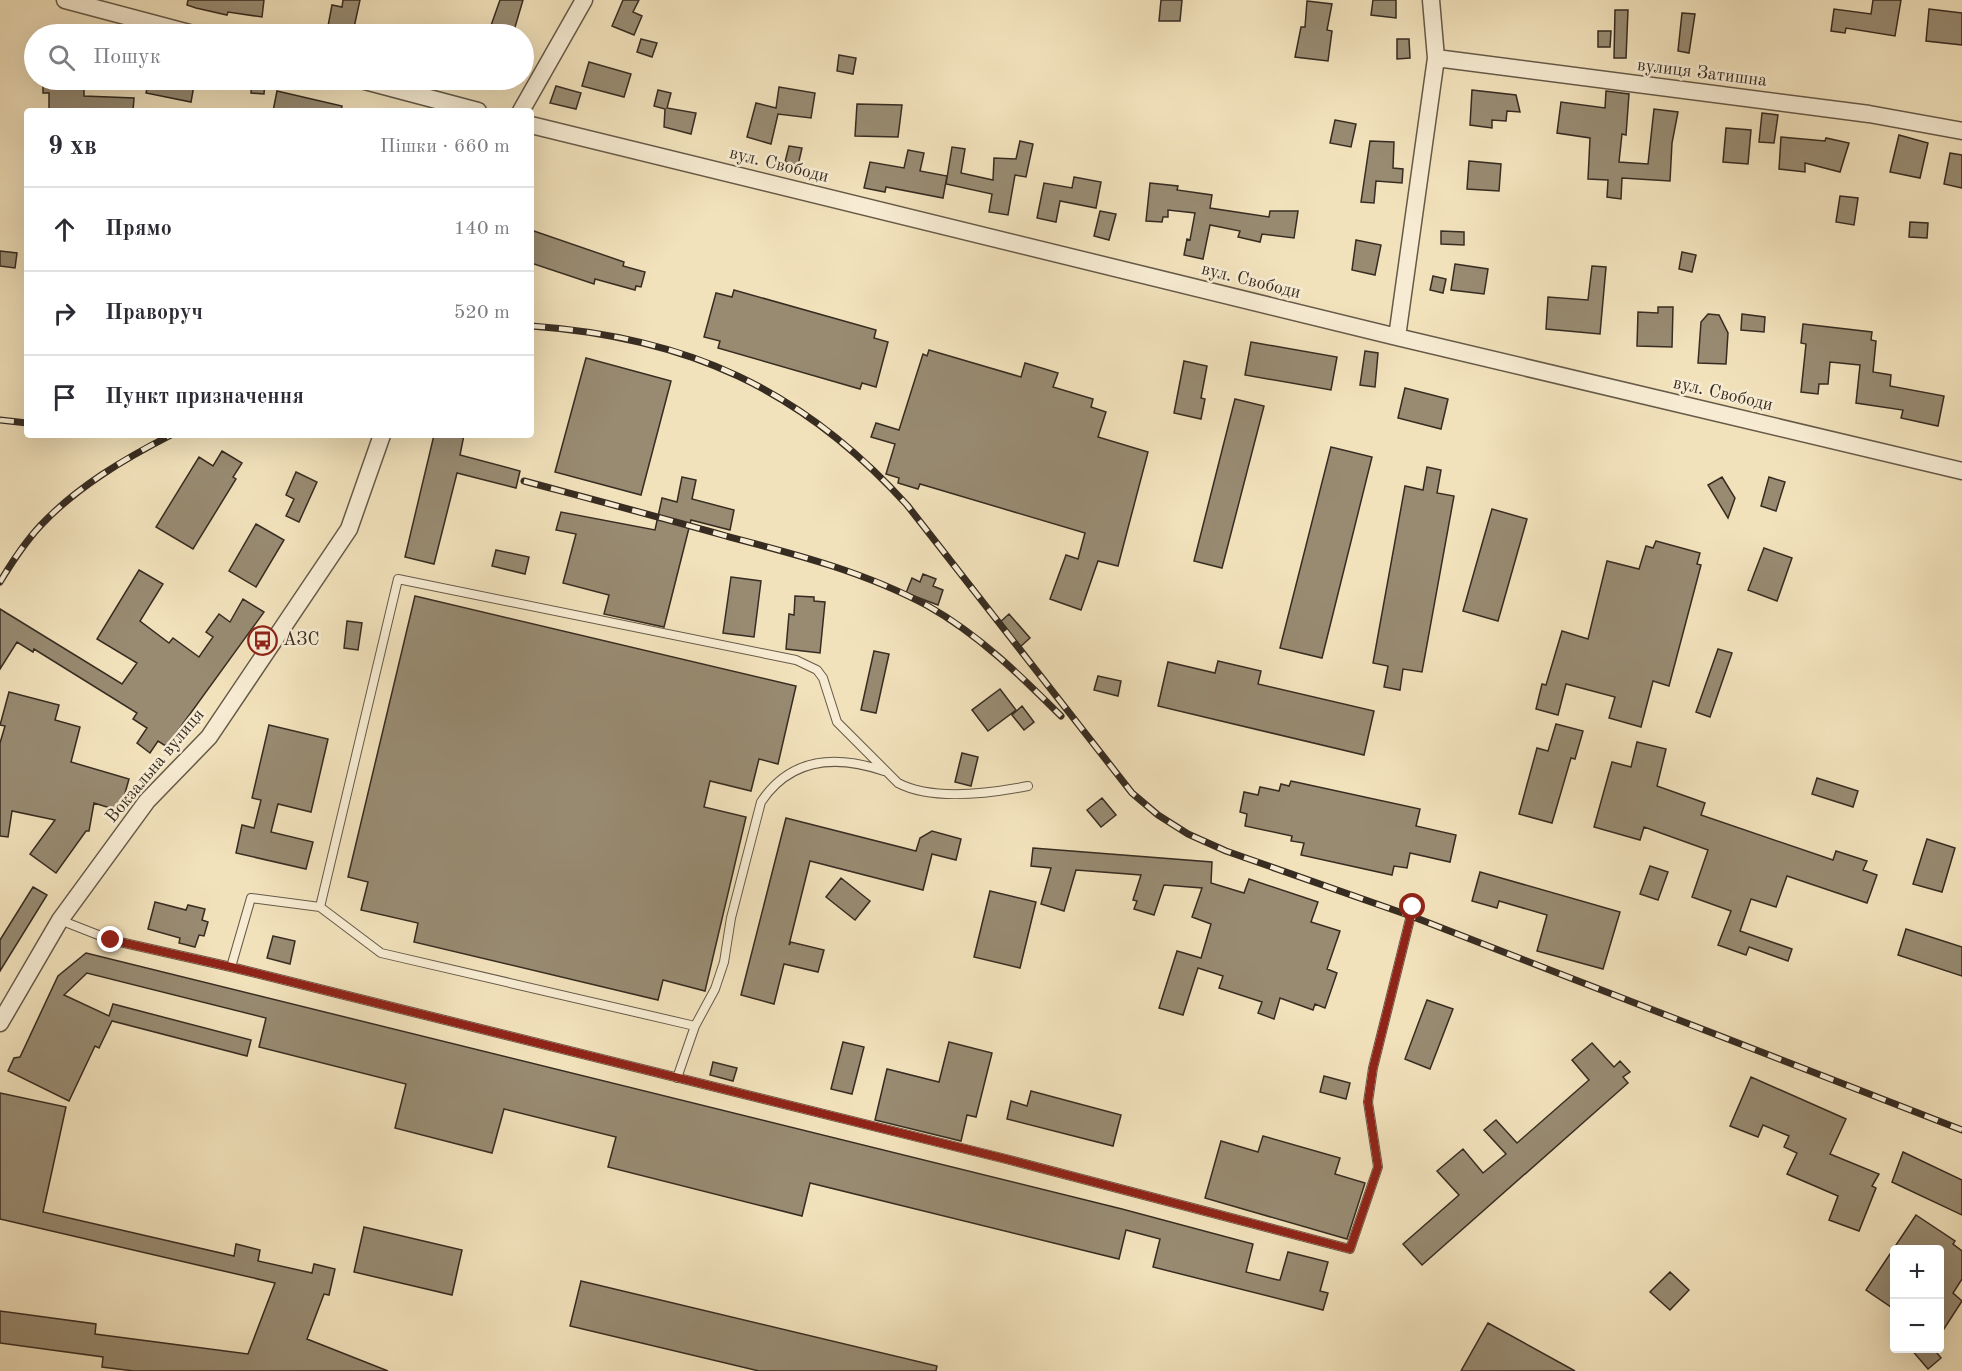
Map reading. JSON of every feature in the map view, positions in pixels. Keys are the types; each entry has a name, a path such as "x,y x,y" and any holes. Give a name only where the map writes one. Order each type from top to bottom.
{"street":[{"path":"65,0 156,24"},
{"path":"534,88 584,0"},
{"path":"1397,337 1436,58 1431,0"},
{"name":"вулиця Затишна","path":"1436,58 1869,114 1962,131"},
{"path":"399,90 467,108"},
{"path":"523,108 533,90"},
{"name":"вул. Свободи","path":"534,126 1397,337 1962,471"},
{"name":"Вокзальна вулиця","path":"0,1023 60,920 147,801 209,737 349,529 381,438"}],"lane":[{"path":"320,907 398,579 777,656 809,665 823,678 837,722 884,771 910,790 994,793 1028,786"},
{"path":"677,1078 694,1026 715,989 724,962 731,918 761,802 769,790 794,770 825,761 845,761 884,771"},
{"path":"231,967 251,898 320,907 381,953 694,1026"},
{"path":"60,920 111,940 231,967 1006,1159 1350,1249 1378,1167 1368,1102 1373,1068 1413,907"}],"building":[{"path":"188,0 264,0 262,17 228,12 227,15 196,8 187,5"},
{"path":"343,0 360,0 355,24 328,24 332,5 342,7"},
{"path":"500,0 523,0 516,24 492,24"},
{"path":"623,0 639,0 633,12 642,16 634,35 612,26"},
{"path":"1161,0 1182,0 1180,21 1159,21"},
{"path":"1373,0 1396,0 1396,18 1371,15"},
{"path":"1873,0 1901,0 1895,36 1846,28 1845,33 1831,31 1834,9 1871,14"},
{"path":"1307,1 1332,4 1327,30 1332,31 1328,61 1295,57 1301,27 1305,27"},
{"path":"1929,9 1962,13 1962,45 1926,41"},
{"path":"1615,10 1628,10 1626,58 1614,58"},
{"path":"1682,13 1695,14 1689,53 1678,51"},
{"path":"1598,31 1611,31 1610,47 1598,47"},
{"path":"641,39 657,43 652,57 637,52"},
{"path":"1397,39 1409,39 1410,58 1397,59"},
{"path":"839,55 856,58 853,74 837,71"},
{"path":"589,62 631,74 624,97 582,86"},
{"path":"556,86 581,93 576,109 550,103"},
{"path":"779,87 815,93 811,118 778,114 771,144 747,137 756,103 776,108"},
{"path":"43,90 84,90 84,96 134,98 133,108 49,108 49,93 43,93"},
{"path":"147,90 193,90 191,102 146,93"},
{"path":"251,90 264,90 264,94 251,93"},
{"path":"658,90 671,93 667,108 696,113 691,134 664,127 665,109 654,106"},
{"path":"1472,90 1516,95 1520,112 1507,111 1506,121 1492,120 1492,128 1470,125"},
{"path":"277,91 342,106 342,108 274,108"},
{"path":"1606,91 1629,94 1626,135 1622,134 1619,162 1648,164 1654,109 1678,112 1672,143 1670,181 1622,178 1621,199 1607,197 1608,180 1588,179 1590,138 1557,133 1561,102 1605,108"},
{"path":"857,104 902,105 898,137 855,136"},
{"path":"1762,113 1778,115 1774,143 1759,142"},
{"path":"1335,120 1356,124 1351,147 1330,143"},
{"path":"1726,128 1751,130 1748,164 1723,162"},
{"path":"1899,135 1928,143 1920,178 1890,172"},
{"path":"1781,137 1825,141 1826,138 1849,143 1840,172 1805,163 1805,172 1779,169"},
{"path":"1020,141 1033,144 1026,177 1015,175 1008,215 989,212 992,194 946,184 952,147 965,149 961,173 993,180 994,158 1016,159"},
{"path":"1370,141 1394,142 1393,168 1403,169 1402,183 1376,181 1374,203 1361,202"},
{"path":"789,146 802,148 798,165 785,162"},
{"path":"908,150 924,153 920,171 947,176 943,198 886,187 885,192 864,188 870,162 904,168"},
{"path":"1950,153 1962,155 1962,188 1944,184"},
{"path":"1469,161 1501,164 1499,191 1467,189"},
{"path":"1074,177 1101,182 1096,208 1060,201 1056,222 1037,218 1044,183 1072,188"},
{"path":"1150,183 1178,186 1177,190 1212,195 1210,208 1269,217 1270,211 1298,211 1294,238 1262,234 1260,242 1238,237 1240,231 1210,225 1203,259 1184,255 1187,239 1190,240 1195,213 1168,210 1168,217 1163,217 1162,222 1146,221"},
{"path":"1840,196 1858,198 1854,225 1836,222"},
{"path":"1100,211 1116,214 1109,240 1094,236"},
{"path":"1910,222 1928,223 1927,238 1909,237"},
{"path":"534,231 624,262 623,266 645,272 641,287 636,286 635,290 595,279 594,284 534,264"},
{"path":"1441,231 1464,232 1464,245 1441,244"},
{"path":"1356,240 1381,245 1375,275 1352,270"},
{"path":"0,251 17,253 15,268 0,266"},
{"path":"1682,252 1696,255 1692,272 1679,269"},
{"path":"1455,264 1488,269 1484,294 1451,290"},
{"path":"1592,266 1606,267 1600,334 1546,329 1548,297 1588,300"},
{"path":"1433,276 1446,279 1443,293 1430,290"},
{"path":"734,290 876,330 874,338 888,342 876,387 862,383 860,389 718,348 720,341 704,337 716,293 732,297"},
{"path":"1658,307 1673,307 1672,347 1637,346 1638,312 1658,313"},
{"path":"1708,314 1719,315 1728,333 1726,364 1698,363 1701,322"},
{"path":"1742,314 1765,317 1764,332 1741,330"},
{"path":"1803,324 1872,332 1871,340 1876,341 1873,372 1891,375 1890,386 1944,396 1938,426 1901,418 1903,410 1856,403 1860,365 1830,362 1828,384 1819,384 1818,394 1801,392 1806,344 1801,343"},
{"path":"1251,342 1337,357 1331,390 1245,375"},
{"path":"929,350 1021,377 1025,363 1058,373 1053,387 1093,399 1091,407 1106,412 1098,437 1148,452 1118,566 1098,561 1081,610 1050,599 1066,555 1078,559 1085,533 920,484 918,489 898,483 899,478 886,474 895,444 871,437 876,423 899,430 923,354 927,356"},
{"path":"1365,351 1378,353 1375,387 1360,385"},
{"path":"586,358 671,381 641,495 555,472"},
{"path":"1184,361 1207,366 1201,398 1205,399 1201,419 1174,413"},
{"path":"1405,388 1448,399 1441,429 1398,418"},
{"path":"1235,399 1264,406 1222,568 1194,561"},
{"path":"433,438 463,438 460,455 520,471 516,488 457,473 434,564 405,557"},
{"path":"1331,447 1372,457 1322,658 1280,648"},
{"path":"222,451 242,463 233,477 236,479 193,549 156,527 199,457 213,466"},
{"path":"1427,467 1441,470 1437,493 1454,496 1422,672 1403,669 1400,690 1384,687 1388,666 1373,663 1405,486 1423,490"},
{"path":"296,472 317,482 299,522 286,516 294,499 286,495"},
{"path":"682,477 696,480 692,499 734,510 730,530 691,520 664,627 604,614 609,595 563,583 576,534 556,530 561,512 655,530 662,498 677,502"},
{"path":"1722,477 1735,498 1728,518 1708,485"},
{"path":"1769,477 1785,482 1776,511 1761,506"},
{"path":"1492,509 1527,519 1498,621 1463,611"},
{"path":"256,524 284,540 256,587 229,571"},
{"path":"1656,541 1700,553 1697,564 1701,565 1669,686 1653,681 1641,727 1609,718 1615,697 1566,684 1558,715 1536,709 1542,684 1546,685 1562,631 1588,639 1607,561 1639,569 1646,546 1653,548"},
{"path":"1764,548 1792,558 1777,601 1748,590"},
{"path":"496,550 529,557 525,574 492,566"},
{"path":"139,570 163,584 140,621 169,643 173,638 199,657 213,637 206,632 219,614 230,622 243,599 264,612 174,736 180,740 172,750 158,741 150,753 137,743 147,728 133,719 137,713 34,649 33,652 17,642 0,669 0,609 122,684 137,663 97,639"},
{"path":"923,574 936,579 933,586 943,590 938,605 906,593 912,578 920,582"},
{"path":"731,577 761,581 754,637 723,633"},
{"path":"415,596 796,686 778,764 759,759 751,791 710,781 704,807 746,817 705,991 663,980 658,1000 414,942 418,923 361,910 368,882 348,877"},
{"path":"795,596 814,597 814,601 825,602 820,653 786,649 789,614 794,615"},
{"path":"1009,614 1030,638 1020,647 999,623"},
{"path":"347,621 362,623 358,650 344,648"},
{"path":"1718,649 1732,653 1710,717 1696,712"},
{"path":"874,651 889,654 876,713 861,710"},
{"path":"1218,661 1261,671 1258,684 1374,711 1364,755 1158,706 1168,662 1215,673"},
{"path":"1098,676 1121,681 1118,696 1094,690"},
{"path":"1000,689 1016,710 988,731 972,710"},
{"path":"9,692 59,705 55,720 80,727 71,762 129,779 120,811 94,803 89,831 86,831 56,873 30,854 55,820 12,811 8,837 0,836 0,743 5,726 0,725"},
{"path":"1022,706 1034,722 1024,730 1012,715"},
{"path":"1556,724 1583,731 1575,759 1571,758 1552,823 1519,814 1537,748 1548,751"},
{"path":"269,725 328,739 311,812 278,804 271,832 313,842 306,869 236,853 242,825 254,828 261,800 252,798"},
{"path":"1637,742 1666,749 1657,786 1705,803 1701,815 1833,860 1836,851 1867,861 1863,870 1877,875 1867,903 1787,876 1776,907 1751,899 1740,931 1792,949 1788,961 1749,947 1746,955 1718,945 1731,911 1692,897 1708,850 1644,827 1640,840 1594,827 1612,762 1631,767"},
{"path":"962,753 978,757 971,786 955,782"},
{"path":"1817,778 1858,791 1853,807 1812,794"},
{"path":"1291,781 1420,809 1416,826 1456,835 1450,862 1410,853 1407,868 1394,866 1392,875 1301,855 1304,843 1291,841 1292,836 1245,826 1247,814 1240,812 1244,792 1258,795 1260,787 1279,791 1281,784 1289,786"},
{"path":"1102,798 1116,815 1101,827 1087,810"},
{"path":"786,818 916,851 920,838 932,831 961,839 956,860 932,854 923,890 810,861 789,945 791,942 824,950 818,972 784,964 774,1004 741,995"},
{"path":"1927,839 1955,848 1942,892 1913,884"},
{"path":"1033,848 1212,862 1211,883 1244,893 1249,879 1318,902 1311,922 1340,931 1327,969 1337,973 1325,1008 1315,1004 1313,1010 1280,998 1274,1019 1258,1013 1262,1002 1219,988 1223,976 1198,968 1183,1015 1159,1008 1177,951 1201,958 1211,924 1192,917 1202,888 1164,885 1154,915 1134,909 1137,901 1133,900 1141,875 1076,870 1064,911 1041,904 1051,868 1031,866"},
{"path":"1650,866 1668,872 1658,900 1640,894"},
{"path":"1480,872 1620,912 1603,969 1537,951 1547,915 1499,901 1497,908 1472,901"},
{"path":"841,878 870,901 855,920 826,897"},
{"path":"33,887 47,895 0,971 0,940"},
{"path":"990,891 1036,902 1020,968 974,957"},
{"path":"155,902 186,910 188,905 205,909 202,920 208,922 204,936 199,935 195,947 179,943 180,938 148,929"},
{"path":"1906,929 1962,947 1962,976 1898,955"},
{"path":"273,936 295,941 290,964 267,958"},
{"path":"86,953 1122,1209 1253,1244 1246,1272 1278,1280 1280,1280 1288,1252 1328,1262 1320,1291 1328,1293 1323,1310 1153,1267 1160,1239 1126,1230 1119,1259 810,1183 802,1216 608,1167 616,1137 504,1109 492,1153 395,1128 406,1084 259,1047 266,1018 87,973 64,995 109,1016 113,1004 251,1040 247,1056 112,1021 99,1048 95,1046 69,1101 8,1071 14,1058 20,1057 58,976"},
{"path":"1427,1000 1453,1009 1430,1069 1405,1059"},
{"path":"843,1042 864,1047 852,1094 831,1089"},
{"path":"949,1042 992,1053 976,1117 967,1115 961,1141 875,1120 887,1069 939,1082"},
{"path":"1592,1043 1614,1067 1620,1061 1630,1072 1623,1077 1628,1083 1422,1265 1403,1244 1459,1195 1437,1171 1463,1149 1483,1173 1506,1154 1484,1130 1496,1120 1517,1143 1589,1080 1572,1060"},
{"path":"713,1062 737,1068 733,1081 710,1075"},
{"path":"1324,1076 1350,1083 1346,1099 1320,1092"},
{"path":"1751,1077 1846,1119 1830,1154 1879,1174 1872,1186 1876,1188 1859,1231 1829,1220 1838,1196 1787,1174 1797,1153 1784,1147 1789,1136 1763,1125 1758,1137 1730,1126"},
{"path":"1031,1091 1121,1115 1113,1146 1007,1119 1011,1101 1027,1106"},
{"path":"0,1093 66,1107 43,1212 234,1256 236,1244 260,1250 258,1261 312,1273 314,1264 335,1269 329,1295 324,1294 307,1339 388,1371 134,1371 102,1367 103,1357 0,1343 0,1311 96,1324 95,1334 248,1354 275,1283 0,1219"},
{"path":"1263,1136 1340,1158 1335,1174 1365,1183 1347,1239 1205,1198 1221,1141 1258,1152"},
{"path":"1903,1152 1962,1180 1962,1215 1892,1182"},
{"path":"1916,1215 1955,1241 1953,1244 1962,1251 1962,1279 1953,1293 1962,1301 1944,1329 1944,1245 1896,1245"},
{"path":"364,1227 462,1250 452,1295 354,1272"},
{"path":"1890,1254 1890,1306 1866,1290"},
{"path":"1670,1272 1689,1290 1670,1310 1650,1292"},
{"path":"581,1281 937,1366 936,1371 759,1371 570,1326"},
{"path":"1488,1323 1575,1371 1461,1371"},
{"path":"1914,1353 1937,1353 1941,1358 1928,1369"}],"railway":[{"path":"534,326 588,332 641,342 691,357 738,376 783,400 826,430 867,464 907,505 1132,793 1158,815 1188,834 1226,851 1411,916 1962,1130"},
{"path":"0,420 24,423"},
{"path":"0,582 19,552 55,511 86,486 119,464 165,438"},
{"path":"524,481 804,557 880,583 928,606 965,630 1014,671 1061,716"}],"place":[{"name":"АЗС","path":"262,640"}],"route":[{"path":"111,940 231,967 1006,1159 1350,1249 1378,1167 1368,1102 1373,1068 1413,907"}]}
